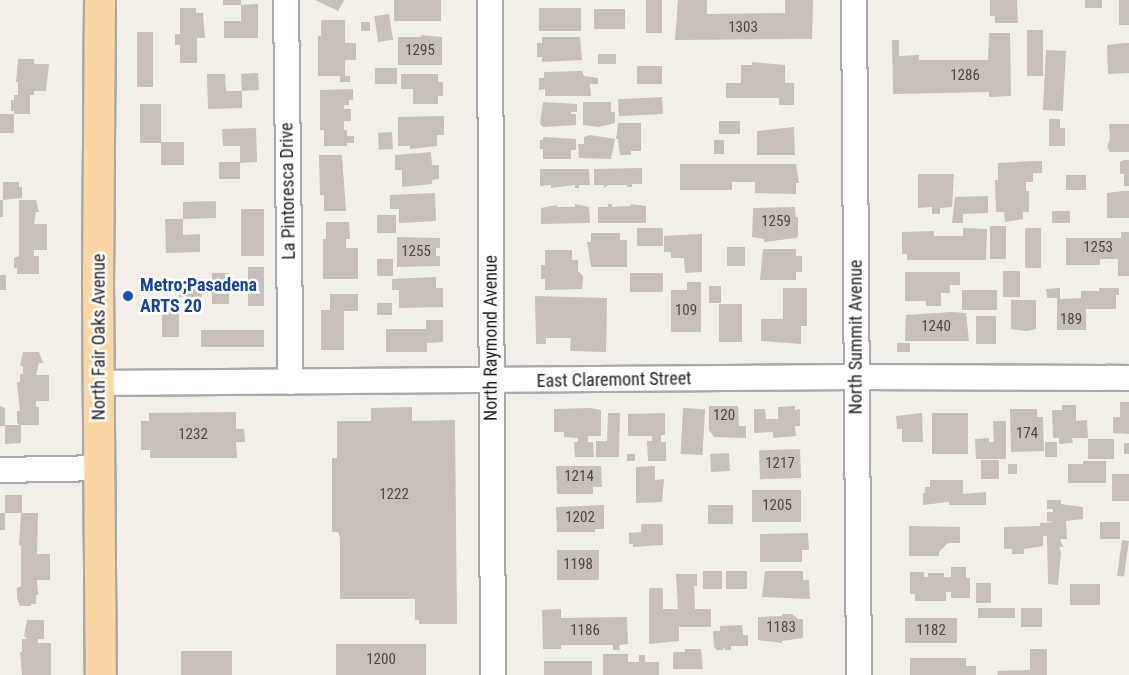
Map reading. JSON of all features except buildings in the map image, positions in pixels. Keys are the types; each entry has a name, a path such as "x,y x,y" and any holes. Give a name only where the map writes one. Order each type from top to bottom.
{"main road":[{"name":"North Fair Oaks Avenue","path":"100,0 98,383 100,675"}],"street":[{"name":"La Pintoresca Drive","path":"286,0 291,382"},
{"name":"North Raymond Avenue","path":"490,0 493,675"},
{"name":"North Summit Avenue","path":"854,0 859,675"},
{"name":"East Claremont Street","path":"98,383 856,377 1129,378"},
{"path":"0,470 100,468"}],"place":[{"name":"Metro;Pasadena ARTS 20","path":"128,296"}]}
